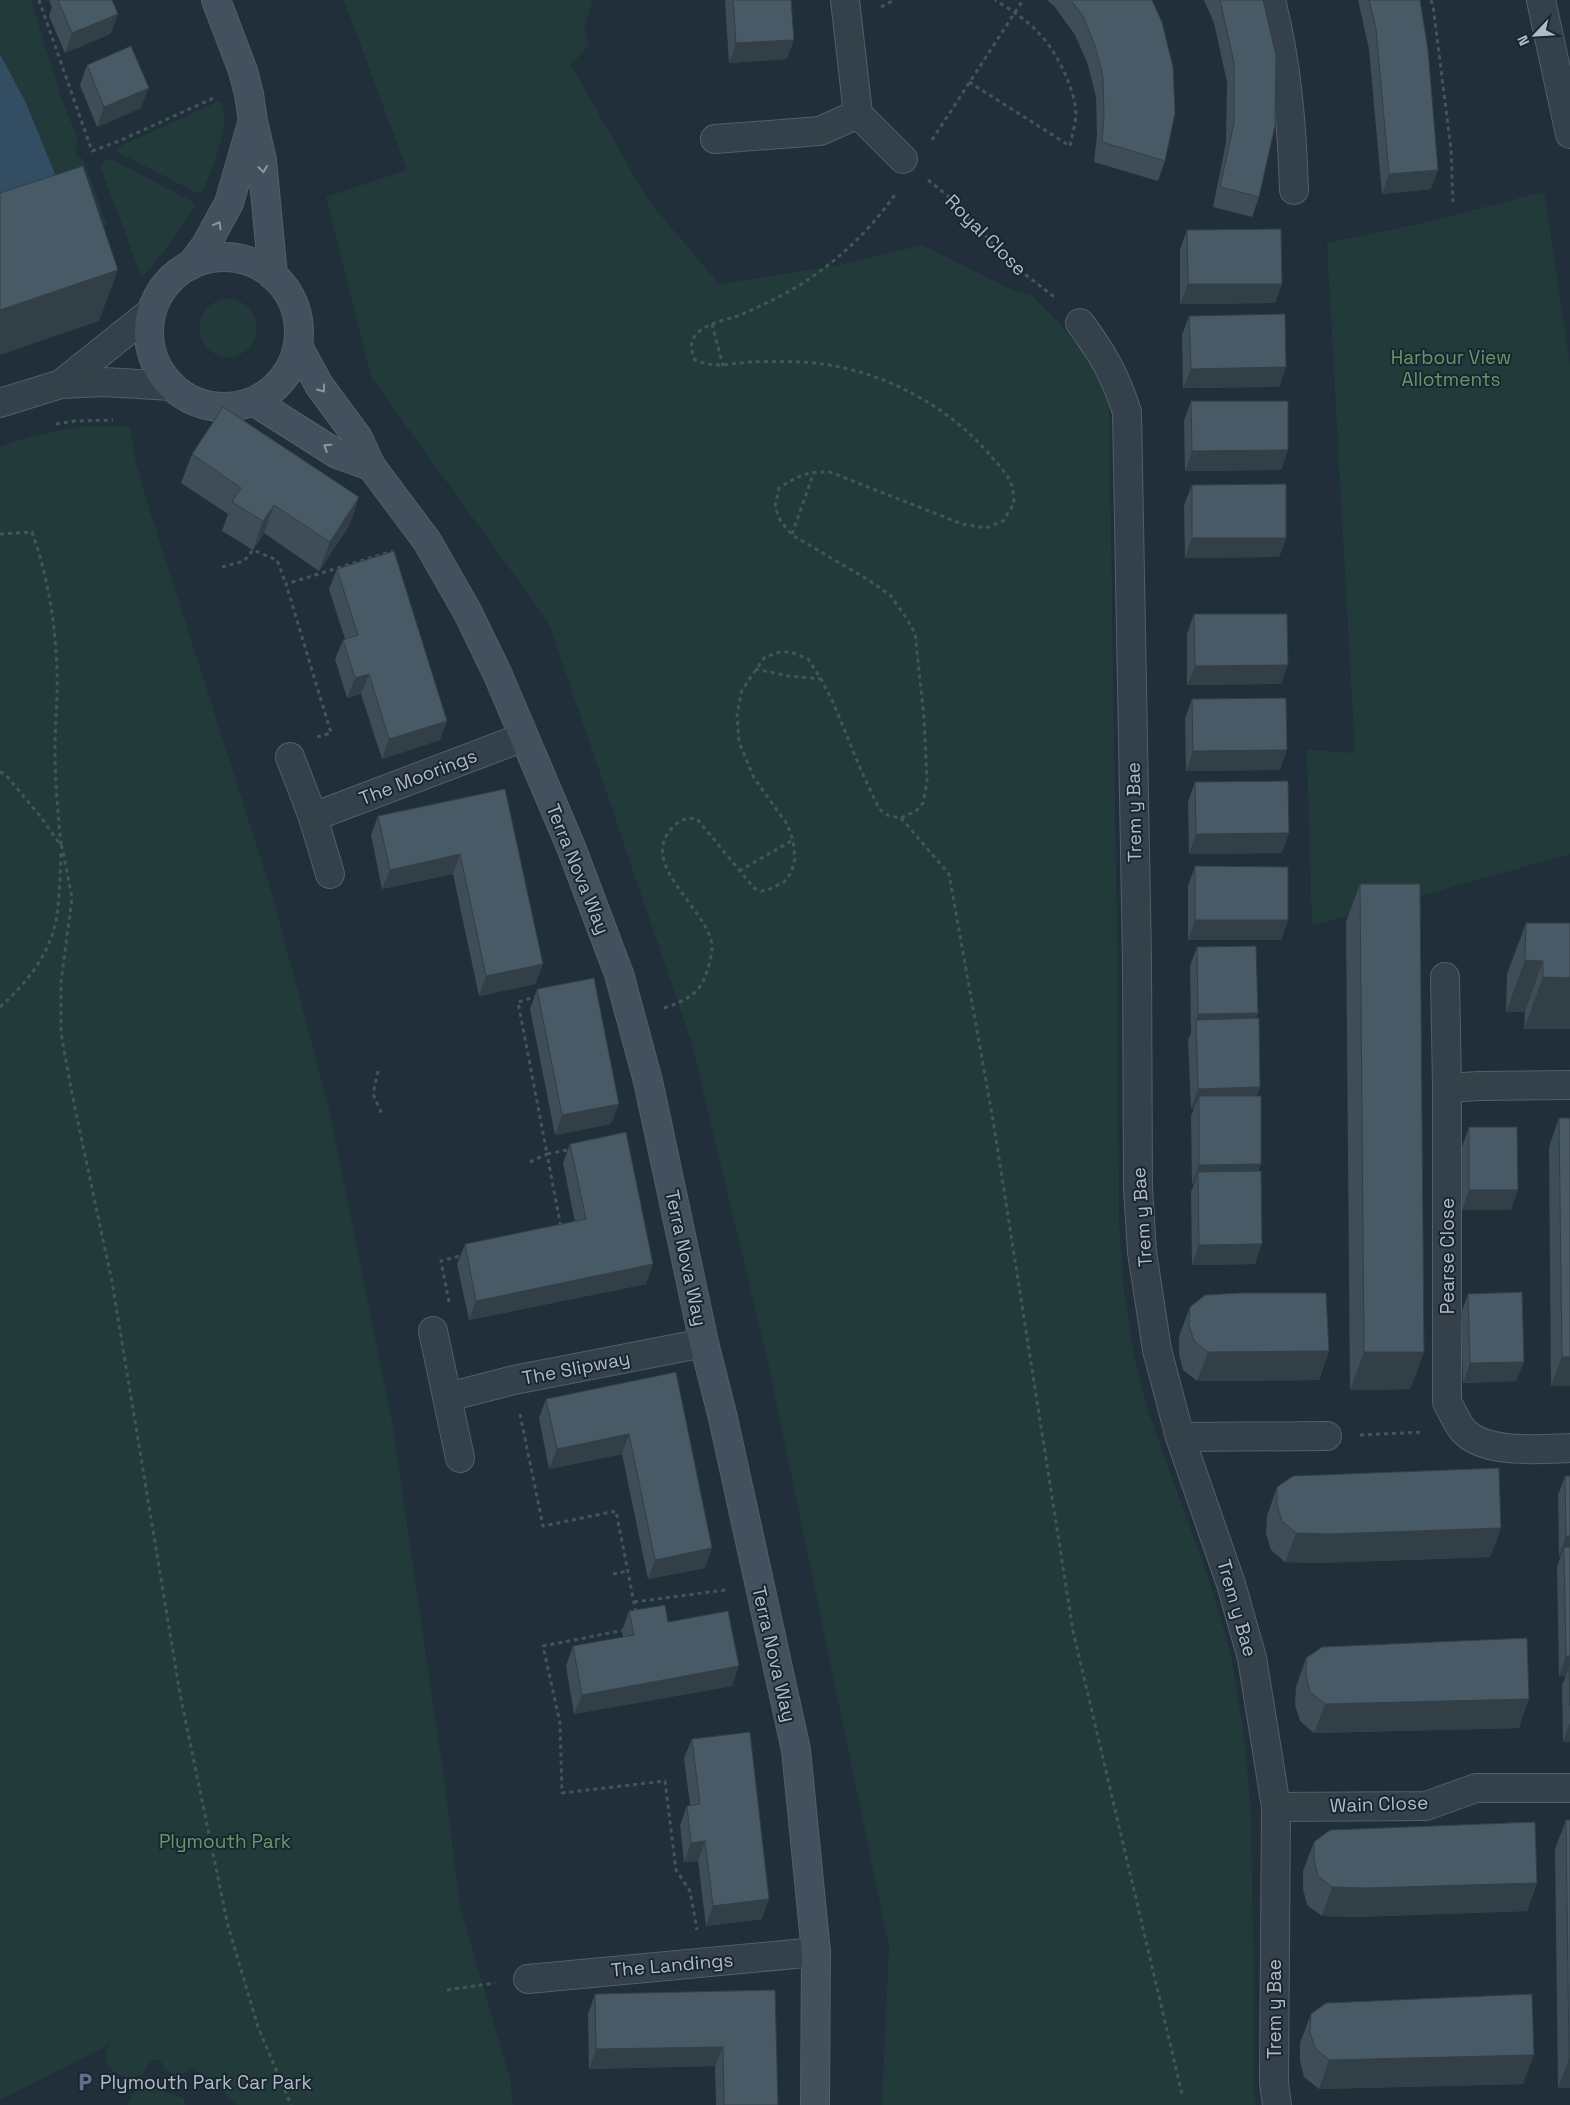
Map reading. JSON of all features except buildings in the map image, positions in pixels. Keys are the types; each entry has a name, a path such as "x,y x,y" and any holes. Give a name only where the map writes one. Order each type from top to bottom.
{"street":[{"path":"216,0 243,71 262,160 273,276"},
{"path":"845,0 858,114 903,159"},
{"path":"1272,0 1281,38 1292,121 1294,190"},
{"path":"1540,0 1566,96 1570,134"},
{"path":"715,138 820,131 858,114"},
{"path":"191,265 212,258 234,258 255,264 273,276 287,290 295,308 300,327 298,346 292,367 279,384 254,402 243,406 216,407 191,400 172,386 156,361 149,345 148,330 151,312 160,294 173,278 191,265 206,245 229,203 253,121"},
{"path":"61,384 151,312"},
{"name":"Trem y Bae","path":"1080,323 1101,352 1118,383 1127,412 1137,960 1138,1187 1142,1252 1156,1350 1180,1437 1231,1584 1252,1658 1276,1807 1274,2082 1278,2105"},
{"name":"Terra Nova Way","path":"298,346 320,385 358,438 371,466 427,541 467,611 498,675 571,847 619,974 648,1081 704,1343 723,1418 796,1750 816,1952 815,2105"},
{"path":"0,404 61,384 104,382 172,386"},
{"path":"254,402 337,454 371,466"},
{"name":"The Moorings","path":"313,817 524,737"},
{"path":"290,758 313,817 330,874"},
{"name":"Pearse Close","path":"1445,977 1447,1402 1463,1430 1488,1446 1515,1449 1570,1448"},
{"path":"1447,1088 1570,1085"},
{"path":"434,1331 460,1458"},
{"name":"The Slipway","path":"448,1397 514,1380 704,1343"},
{"path":"1180,1437 1327,1436"},
{"name":"Wain Close","path":"1276,1807 1426,1806 1476,1788 1570,1788"},
{"name":"The Landings","path":"528,1979 816,1952"}],"path":[{"path":"39,0 92,150 119,141 216,97"},
{"path":"969,82 1070,146 1076,114 1072,91 1062,65 1047,40 1016,12 995,0"},
{"path":"929,144 1023,0"},
{"path":"1431,0 1451,149 1453,202"},
{"name":"Royal Close","path":"928,179 948,196 1012,265 1056,298 1080,323"},
{"path":"664,1008 684,1001 694,995 704,980 712,948 709,935 671,876 662,856 664,840 680,821 689,818 697,819 754,888 761,891 768,890 784,882 791,873 795,859 793,840 787,824 754,778 739,742 737,714 742,690 764,658 779,652 791,652 808,659 834,702 860,768 879,809 889,816 900,818 916,811 924,803 927,782 924,718 915,634 890,595 867,579 792,535 780,520 775,507 779,488 798,476 814,471 830,472 962,524 986,528 1003,521 1014,504 1012,484 980,444 942,410 879,377 822,364 750,362 723,366 706,364 695,360 690,348 692,340 700,330 740,315 804,284 833,262 859,238 899,190"},
{"path":"712,324 723,366"},
{"path":"53,425 75,421 113,420"},
{"path":"792,535 814,471"},
{"path":"0,534 32,532 43,562 53,617 57,670 56,802 72,898 61,982 61,1033 112,1282 180,1694 228,1926 258,2027 291,2105"},
{"path":"286,584 427,541"},
{"path":"222,567 244,561 253,550 276,560 286,584 331,733 314,738"},
{"path":"755,669 790,676 821,679"},
{"path":"0,772 5,774 40,816 62,847 54,928 38,965 18,990 0,1007"},
{"path":"900,818 949,874 993,1120 1073,1631 1182,2094"},
{"path":"739,871 793,840"},
{"path":"545,994 518,1002 561,1231"},
{"path":"378,1071 373,1094 382,1114"},
{"path":"530,1162 547,1154 576,1148"},
{"path":"450,1308 441,1261 469,1254"},
{"path":"514,1380 543,1526 616,1511 637,1619"},
{"path":"1327,1436 1463,1430"},
{"path":"613,1574 628,1571"},
{"path":"634,1602 759,1586"},
{"path":"630,1629 543,1646 560,1724 562,1793 664,1781 676,1870 690,1891 698,1938"},
{"path":"446,1990 528,1979"}],"green space":[{"path":"0,0 31,0 61,97 77,137 76,156 83,159 107,225 88,231 60,186 26,103 0,54"},
{"path":"344,0 593,0 584,27 589,45 571,65 647,199 719,284 841,265 922,245 1012,290 1031,295 1057,321 1082,351 1109,403 1119,1223 1124,1292 1134,1357 1148,1411 1209,1580 1230,1650 1244,1735 1251,1815 1254,2091 1256,2105 882,2105 889,1946 768,1362 692,1044 549,623 371,377 326,197 407,170"},
{"path":"220,101 224,121 222,134 215,161 201,194 116,151 122,145"},
{"path":"105,160 113,160 191,201 195,206 172,241 142,278 101,168"},
{"name":"Harbour View Allotments","path":"1544,192 1570,364 1570,854 1312,926 1307,750 1355,753 1327,243 1419,224"},
{"path":"228,299 239,301 252,312 257,328 255,339 244,352 228,357 217,355 204,344 199,328 201,317 212,304"},
{"name":"Plymouth Park","path":"83,426 130,427 136,463 149,508 272,894 328,1105 392,1422 445,1786 460,1907 510,2079 513,2105 236,2105 217,2083 191,2068 178,2076 165,2069 160,2060 153,2060 148,2064 143,2074 133,2077 120,2075 107,2066 106,2053 110,2044 0,2100 0,447 33,436"},
{"path":"146,2086 184,2098 185,2105 128,2105 132,2094"}],"water":[{"path":"0,54 26,103 60,186 0,208"}],"place":[{"name":"Plymouth Park Car Park","path":"85,2082"}]}
